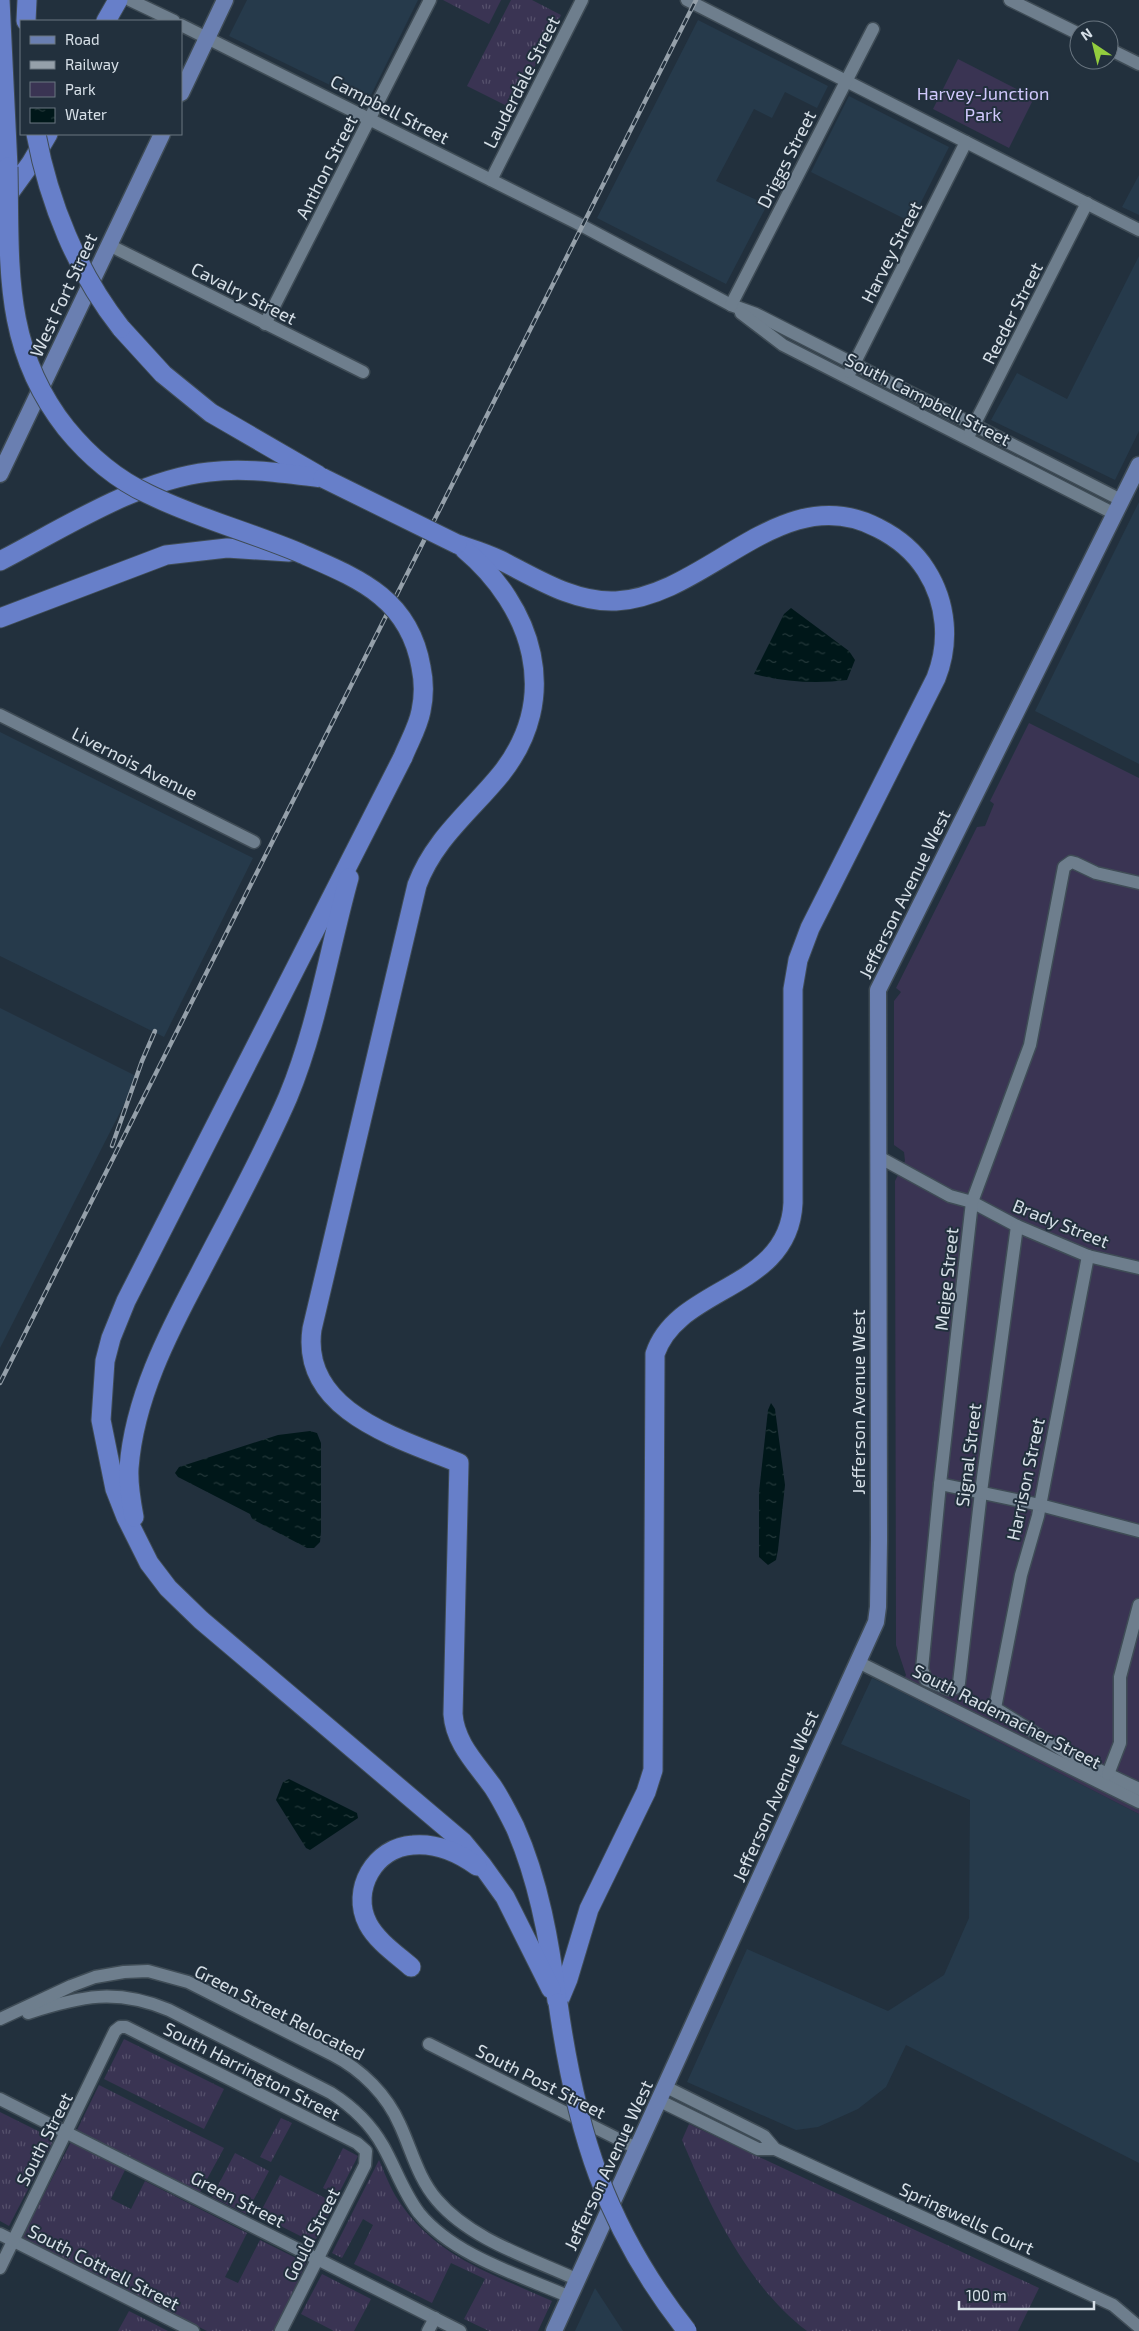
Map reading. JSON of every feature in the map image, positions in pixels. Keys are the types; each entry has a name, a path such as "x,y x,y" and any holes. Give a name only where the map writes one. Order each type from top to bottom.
{"highway":[{"path":"0,0 8,167 11,286 16,323 25,354 39,386 66,428 94,457 137,489 175,506 269,540 344,571 375,591 396,611 413,639 421,664 423,694 418,720 403,757 136,1280 111,1338 102,1378 101,1406 103,1433 115,1489 126,1517 156,1574 188,1608 453,1832 495,1881 514,1914 558,2003"},
{"path":"26,20 27,0"},
{"path":"107,20 118,0"},
{"path":"36,135 51,192 66,234 88,278 121,328 164,374 212,413 323,478 457,544 491,556 574,595 596,600 618,600 644,595 669,586 790,521 806,517 836,516 871,524 897,539 915,556 927,571 938,596 944,618 945,634 942,657 936,678 810,928 798,960 793,989 793,1203 788,1231 778,1247 760,1267 678,1320 665,1335 655,1354 653,1770 646,1792 589,1909 568,1979 558,2003"},
{"path":"0,206 31,163 47,135"},
{"path":"0,561 152,485 202,473 246,470 323,478"},
{"path":"457,544 488,572 511,602 525,631 531,654 534,679 530,716 515,754 502,773 439,843 425,865 417,885 311,1336 313,1354 320,1377 332,1394 354,1416 373,1427 459,1463 454,1714 456,1731 469,1754 498,1795 524,1849 546,1932 576,2106 598,2180 633,2250 652,2282 687,2331"},
{"path":"0,618 150,560 180,552 227,548 302,554"},
{"path":"144,1553 134,1518 129,1479 130,1456 138,1420 158,1359 174,1323 247,1182 296,1077 348,880 362,836"},
{"path":"411,1967 377,1936 364,1916 362,1889 367,1876 375,1864 384,1856 402,1847 425,1845 439,1847 457,1854 478,1866 495,1881"}],"main road":[{"path":"182,91 225,0"},
{"name":"West Fort Street","path":"0,474 162,135"},
{"name":"Jefferson Avenue West","path":"554,2331 873,1631 878,1607 884,1159 879,986 1139,465"}],"street":[{"path":"130,0 172,20"},
{"name":"Anthon Street","path":"266,324 430,0"},
{"name":"Lauderdale Street","path":"491,180 582,0"},
{"path":"1010,0 1069,29"},
{"path":"691,2 1139,230"},
{"name":"Campbell Street","path":"182,26 583,226"},
{"name":"Driggs Street","path":"731,305 873,30"},
{"path":"1119,54 1139,64"},
{"name":"Harvey Street","path":"847,377 966,142"},
{"name":"Reeder Street","path":"967,439 1087,203"},
{"name":"South Campbell Street","path":"583,226 731,305 756,314 974,425 1118,507"},
{"name":"Cavalry Street","path":"109,245 363,372"},
{"name":"South Campbell Street","path":"731,305 783,345 967,439 1118,507"},
{"name":"Livernois Avenue","path":"0,715 254,842"},
{"name":"Meige Street","path":"955,1688 948,1689 926,1680 922,1673 940,1484 972,1202 1030,1045 1061,872 1067,864 1075,863 1096,873 1139,883"},
{"name":"Brady Street","path":"884,1159 950,1196 972,1202 1017,1226 1088,1256 1139,1268"},
{"name":"Signal Street","path":"955,1688 959,1683 981,1492 1017,1226"},
{"name":"Harrison Street","path":"1088,1256 1040,1505 1021,1574 995,1708 1078,1760 1108,1774"},
{"path":"940,1484 1040,1505 1139,1531"},
{"path":"1139,1605 1120,1677 1120,1743 1108,1774 1139,1789"},
{"name":"South Rademacher Street","path":"858,1662 1139,1802"},
{"name":"Green Street Relocated","path":"0,2021 71,1986 108,1974 148,1971 188,1982 355,2068 374,2085 393,2110 422,2178 432,2194 453,2217 481,2236 578,2280"},
{"name":"Green Street Relocated","path":"0,2021 65,2001 90,1996 123,1996 169,2010 331,2093 346,2103 373,2130 406,2195 419,2213 439,2233 472,2255 570,2297"},
{"name":"South Street","path":"0,2268 114,2034 120,2027"},
{"name":"South Harrington Street","path":"120,2027 126,2027 357,2143 366,2151"},
{"name":"South Post Street","path":"429,2044 638,2149"},
{"name":"Springwells Court","path":"663,2094 764,2136 775,2149 1113,2305 1139,2327"},
{"name":"Green Street","path":"0,2100 460,2331"},
{"name":"Gould Street","path":"281,2331 365,2165 366,2151"},
{"name":"South Cottrell Street","path":"0,2234 193,2331"},
{"path":"428,2331 435,2318"}],"shaded area":[{"path":"247,0 418,0 367,103 229,36"},
{"path":"698,20 828,86 817,108 785,92 772,118 754,109 716,181 767,205 726,284 597,218"},
{"path":"849,96 949,147 911,222 811,172"},
{"path":"1139,175 1139,215 1122,207"},
{"path":"1139,256 1139,431 1115,480 991,420 1017,373 1067,399"},
{"path":"1139,502 1139,764 1035,711"},
{"path":"0,732 253,858 164,1037 0,956"},
{"path":"0,1008 138,1077 0,1348"},
{"path":"872,1678 1139,1814 1139,2163 906,2045 886,2087 858,2109 818,2127 796,2130 687,2082 747,1949 888,2011 944,1975 969,1918 970,1800 841,1744"},
{"path":"595,2288 623,2331 575,2331"}],"green space":[{"path":"443,0 501,0 489,24"},
{"path":"511,0 532,0 561,15 513,109 467,86"},
{"name":"Harvey-Junction Park","path":"958,59 1034,98 1009,148 933,109"},
{"path":"1029,723 1139,778 1139,1814 898,1690 906,1675 896,1645 895,1181 905,1161 904,1152 894,1145 894,1001 901,992 896,988 977,827 985,826 994,804 990,801"},
{"path":"124,2039 224,2089 204,2129 104,2079"},
{"path":"99,2085 224,2148 200,2192 77,2130"},
{"path":"0,2112 54,2139 9,2226 0,2221"},
{"path":"281,2118 292,2123 271,2162 260,2157"},
{"path":"689,2124 1039,2288 1018,2331 807,2331 785,2312 766,2291 732,2244 705,2192 682,2140"},
{"path":"71,2142 125,2170 111,2199 131,2209 145,2181 247,2233 225,2277 238,2283 260,2240 306,2263 275,2331 207,2331 22,2237"},
{"path":"343,2148 358,2156 338,2195 323,2188"},
{"path":"235,2153 269,2171 246,2214 212,2197"},
{"path":"379,2160 399,2202 417,2225 434,2240 470,2264 552,2301 538,2331 489,2331 464,2319 485,2279 451,2263 432,2303 354,2264 373,2225 363,2219 342,2258 332,2253"},
{"path":"280,2175 335,2203 314,2243 259,2215"},
{"path":"322,2274 371,2299 354,2331 334,2331 301,2314"},
{"path":"129,2311 168,2331 118,2331"}],"water":[{"path":"791,608 849,651 855,660 847,680 800,682 754,674 784,614"},
{"path":"771,1403 775,1409 785,1485 776,1560 768,1565 759,1557 759,1492 768,1410"},
{"path":"310,1431 317,1433 321,1443 321,1532 320,1542 314,1548 307,1548 252,1519 250,1514 178,1477 175,1473 179,1467 278,1435"},
{"path":"289,1779 357,1813 358,1818 310,1850 306,1848 276,1800 283,1782"}],"railway":[{"path":"0,1383 696,0"},
{"path":"112,1146 142,1061 155,1031"}]}
